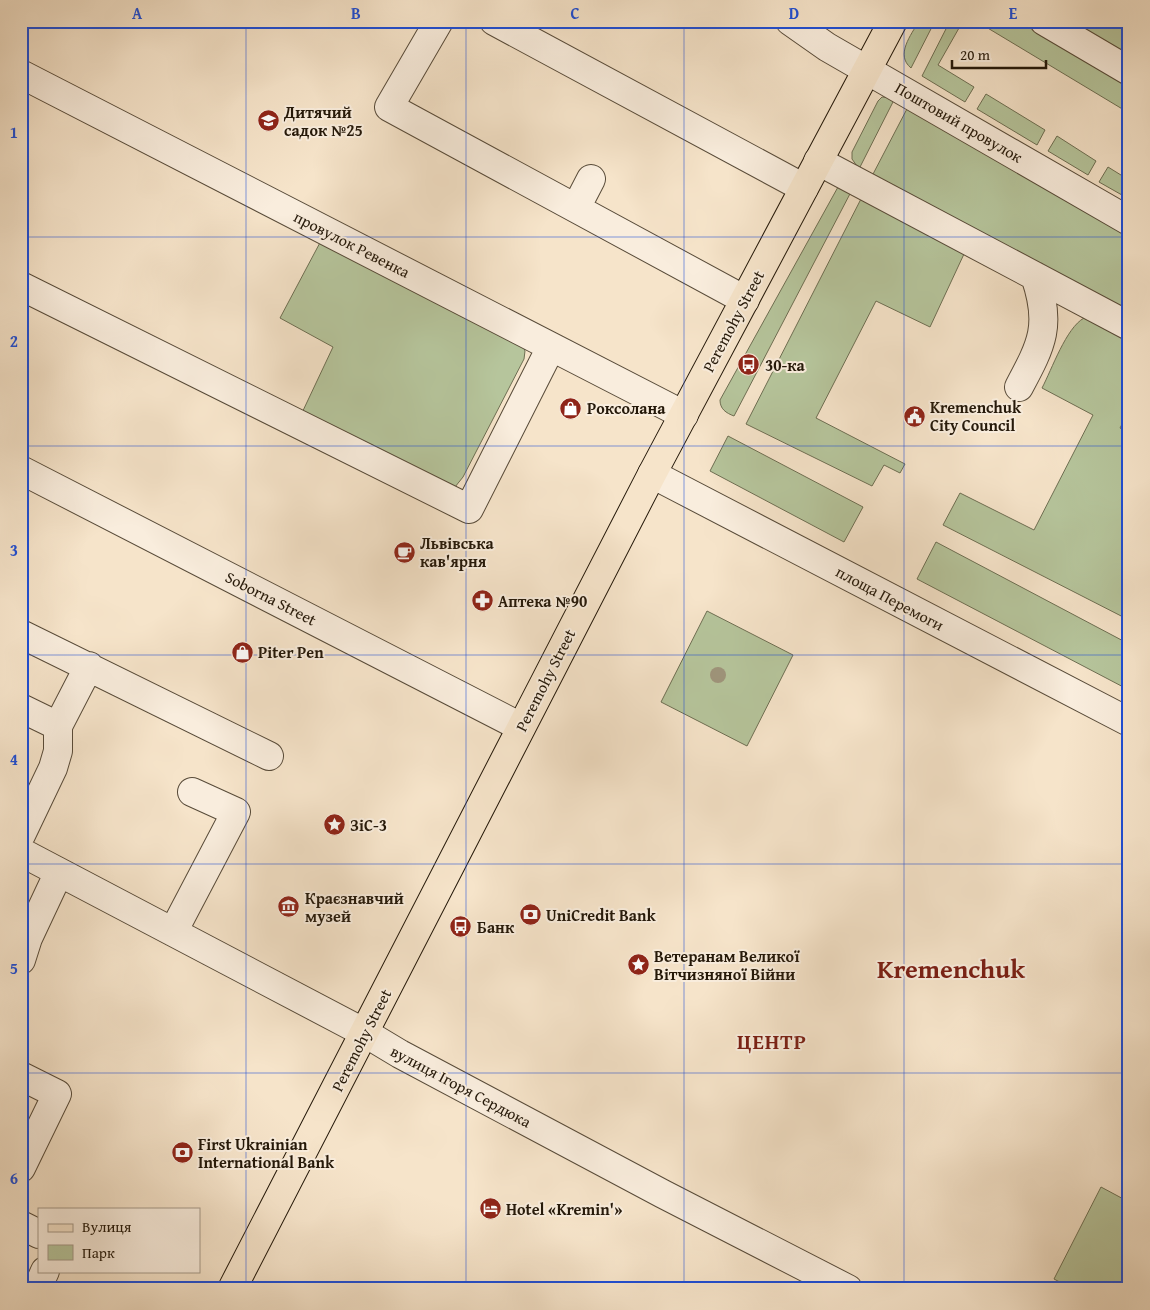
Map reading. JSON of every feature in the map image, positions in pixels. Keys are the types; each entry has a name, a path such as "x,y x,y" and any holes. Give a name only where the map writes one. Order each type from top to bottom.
{"main road":[{"name":"Peremohy Street","path":"232,1289 652,474 818,161 869,70 893,21"}],"street":[{"path":"439,21 389,107 744,300"},
{"path":"494,21 804,188"},
{"name":"Поштовий провулок","path":"790,21 827,46 1129,221"},
{"path":"1044,21 1076,29 1129,71"},
{"name":"провулок Ревенка","path":"21,74 684,415"},
{"path":"818,161 873,188 1129,326"},
{"path":"576,208 592,179"},
{"path":"1019,387 1038,351 1045,321 1043,300 1035,276"},
{"path":"21,286 469,509 551,347"},
{"name":"Soborna Street","path":"21,470 521,727"},
{"name":"площа Перемоги","path":"652,474 1129,722"},
{"path":"21,634 269,756"},
{"path":"21,835 53,768 58,751 58,726 89,666"},
{"path":"21,708 58,726"},
{"path":"173,932 236,812 192,792"},
{"name":"вулиця Ігоря Сердюка","path":"21,852 365,1033 400,1054 663,1194 848,1289"},
{"path":"21,960 28,938 59,872"},
{"path":"21,1076 57,1094 21,1168"},
{"path":"21,1225 38,1234"},
{"path":"37,1289 45,1272"}],"green space":[{"path":"919,21 935,21 911,68 906,63 904,51"},
{"path":"950,21 963,21 938,65 974,87 965,102 922,76"},
{"path":"976,21 1029,21 1129,79 1129,113"},
{"path":"1091,21 1129,21 1129,60 1084,33"},
{"path":"986,94 1045,130 1037,145 977,109"},
{"path":"882,97 895,98 859,169 852,159 852,152 878,101"},
{"path":"909,105 1129,232 1129,317 872,176"},
{"path":"1057,136 1096,161 1088,175 1048,151"},
{"path":"1108,167 1129,180 1129,199 1099,182"},
{"path":"838,187 852,190 734,416 731,415 722,408 720,400"},
{"path":"863,195 961,248 964,254 930,327 876,301 816,418 905,464 900,473 884,465 872,486 746,424"},
{"path":"323,237 521,341 525,351 524,359 463,477 455,487 300,417 333,347 280,318"},
{"path":"1084,318 1091,318 1129,336 1129,411 1120,428 1129,433 1129,620 943,525 960,493 1034,530 1093,415 1042,388 1071,330"},
{"path":"728,436 863,507 844,542 710,471"},
{"path":"936,542 1129,644 1129,690 917,579"},
{"path":"707,611 793,655 747,746 661,702"},
{"path":"1101,1187 1129,1202 1129,1289 1073,1289 1054,1279"}],"place":[{"name":"Дитячий садок №25","path":"268,121"},
{"name":"30-ка","path":"749,365"},
{"name":"Роксолана","path":"571,408"},
{"name":"Kremenchuk City Council","path":"914,416"},
{"name":"Львiвська кав'ярня","path":"404,552"},
{"name":"Аптека №90","path":"482,601"},
{"name":"Piter Pen","path":"242,652"},
{"name":"ЗіС-3","path":"334,825"},
{"name":"Краєзнавчий музей","path":"289,907"},
{"name":"UniCredit Bank","path":"530,915"},
{"name":"Банк","path":"461,927"},
{"name":"Ветеранам Великої Вітчизняної Війни","path":"638,965"},
{"name":"First Ukrainian International Bank","path":"182,1153"},
{"name":"Hotel «Kremin'»","path":"490,1209"}],"district":[{"name":"Kremenchuk","path":"951,968"},
{"name":"ЦЕНТР","path":"772,1041"}]}
